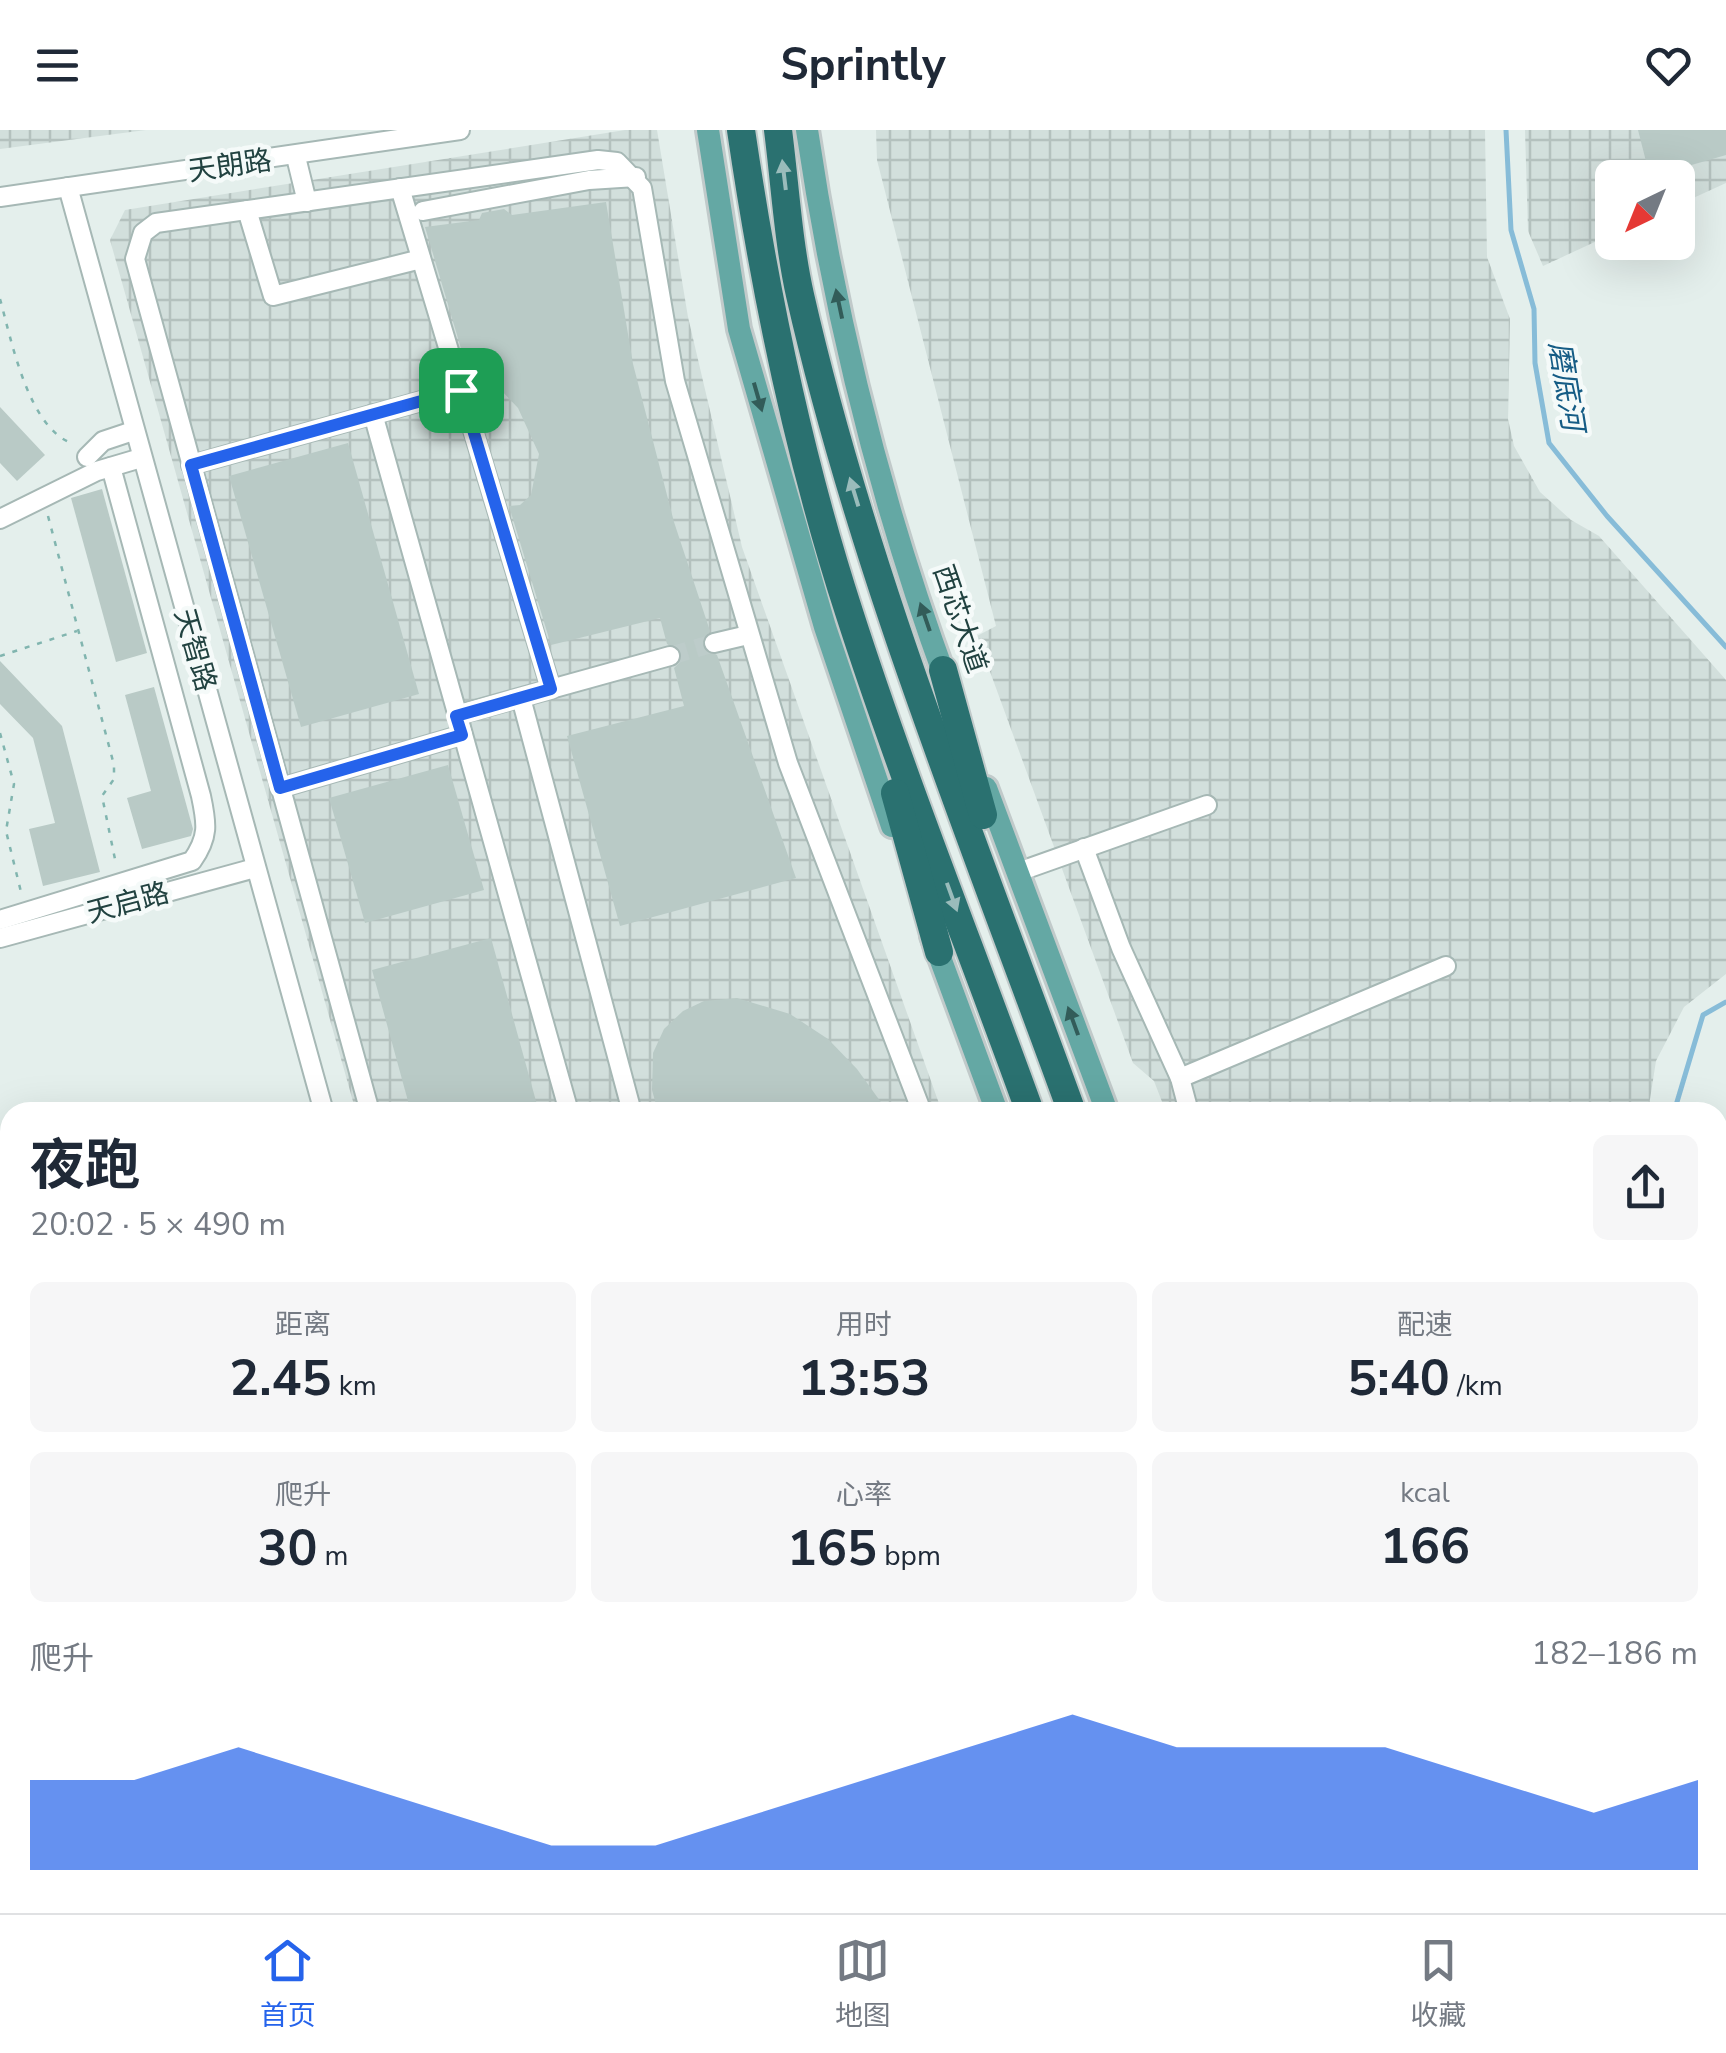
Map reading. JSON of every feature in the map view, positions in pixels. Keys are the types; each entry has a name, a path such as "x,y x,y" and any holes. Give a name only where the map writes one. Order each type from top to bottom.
{"highway":[{"path":"741,130 759,250 786,384 849,613 878,742 914,852 939,952"},
{"path":"778,130 800,292 839,442 924,699 1068,1102"},
{"path":"849,613 1026,1102"},
{"path":"943,670 1040,1024"}],"main road":[{"path":"708,130 744,348 825,627 993,1102"},
{"name":"西芯大道","path":"806,130 860,408 897,538 1103,1102"}],"street":[{"name":"天朗路","path":"0,197 460,130"},
{"path":"296,156 306,202"},
{"path":"367,1102 135,259 137,244 156,223 598,160 617,162 636,177 642,188 676,382 748,635 832,882 887,1012 918,1102"},
{"path":"423,212 589,180 636,177"},
{"name":"天智路","path":"68,187 321,1102"},
{"path":"400,188 551,689"},
{"path":"247,210 272,296 421,260"},
{"path":"191,465 461,390"},
{"path":"373,414 566,1102"},
{"path":"0,920 192,860 206,842 208,828 99,459 103,441 133,431"},
{"path":"0,519 43,500 99,459 141,458"},
{"path":"714,644 748,635"},
{"path":"456,716 670,656"},
{"path":"521,698 629,1102"},
{"path":"280,788 462,735"},
{"path":"1018,872 1207,805"},
{"path":"1084,848 1122,948 1180,1078 1186,1102"},
{"name":"天启路","path":"0,938 256,868"},
{"path":"1180,1078 1446,966"}],"path":[{"path":"0,299 25,389 65,441 99,459"},
{"path":"43,500 114,765 114,778 102,796 120,882"},
{"path":"0,656 78,631"},
{"path":"0,732 14,784 6,831 26,913"}],"shaded area":[{"path":"0,130 146,130 0,149"},
{"path":"625,130 657,130 688,317 742,547 938,1102 353,1102 110,240 125,210"},
{"path":"876,130 1485,130 1487,257 1510,319 1508,419 1514,446 1540,492 1571,520 1599,536 1726,680 1726,974 1684,1007 1656,1061 1650,1102 1162,1102 1154,1081 1133,1063 977,636 996,626 877,160"},
{"path":"1525,130 1726,130 1726,183 1695,197 1695,160 1595,160 1595,242 1543,266 1528,231"}],"building":[{"path":"1638,130 1726,130 1726,155 1695,164 1695,160 1646,160"},
{"path":"606,202 633,364 674,522 710,631 702,647 717,655 796,878 620,926 567,736 684,706 674,668 682,660 682,652 667,644 660,618 551,645 509,506 520,505 531,495 539,454 518,408 498,387 468,372 425,227 479,220 482,213 504,209 512,215"},
{"path":"0,407 45,455 17,481 0,463"},
{"path":"348,443 419,694 301,727 229,476"},
{"path":"102,489 147,653 116,662 71,498"},
{"path":"0,661 62,726 100,872 43,886 29,829 55,823 33,738 0,704"},
{"path":"154,687 193,829 191,836 142,849 127,798 151,791 125,695"},
{"path":"448,765 484,890 365,923 329,798"},
{"path":"491,938 536,1102 408,1102 372,970"},
{"path":"737,998 790,1014 828,1039 881,1102 655,1102 653,1053 664,1029 683,1011 704,1001"}],"waterway":[{"name":"磨底河","path":"1506,130 1511,230 1534,309 1535,363 1549,443 1607,516 1726,647"},
{"name":"磨底河","path":"1677,1102 1703,1015 1726,1002"}],"tunnel":[{"path":"670,656 714,643"}],"route":[{"path":"461,390 551,689 456,716 462,735 280,788 191,465 461,390"}]}
